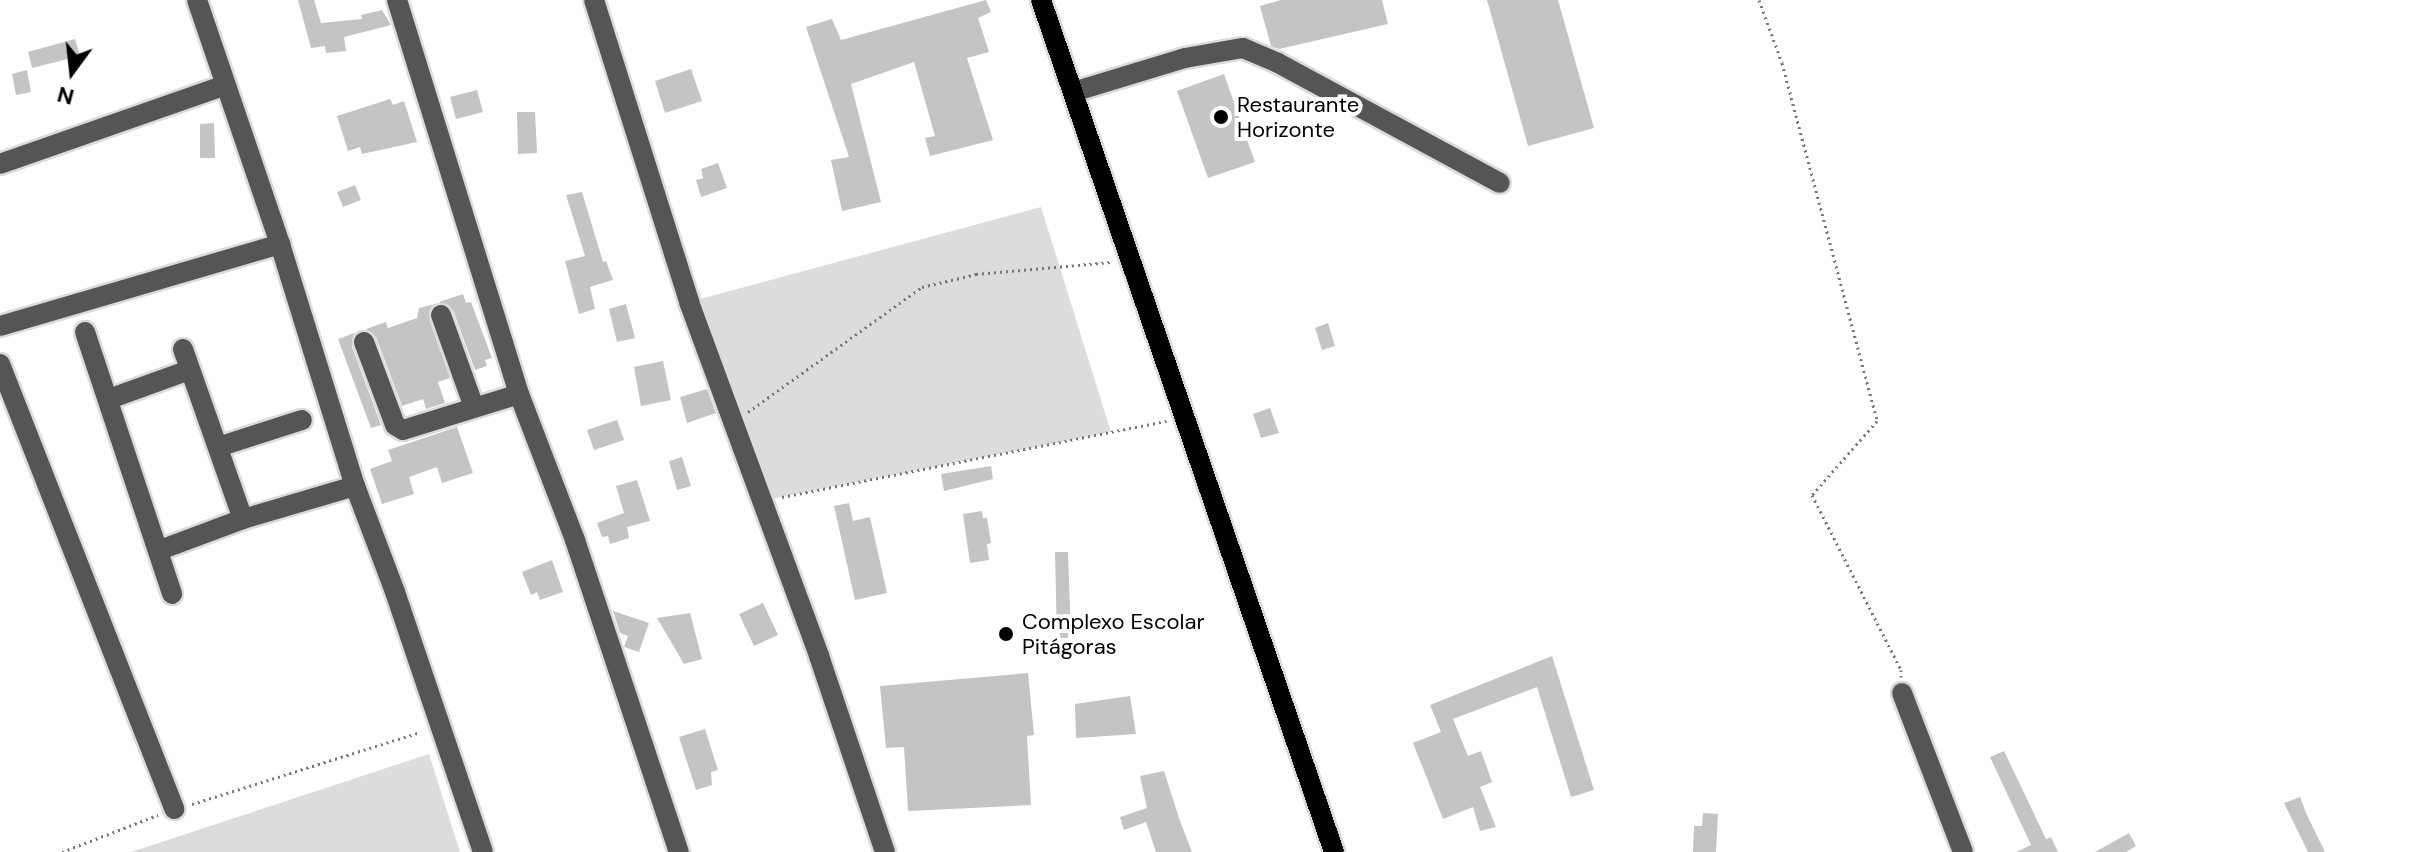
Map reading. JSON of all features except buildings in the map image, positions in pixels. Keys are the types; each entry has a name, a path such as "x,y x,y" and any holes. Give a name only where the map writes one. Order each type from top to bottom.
{"main road":[{"path":"1041,0 1182,418 1334,852"}],"street":[{"path":"197,0 280,244 355,486 483,852"},
{"path":"397,0 519,394 575,540 679,852"},
{"path":"594,0 732,424 885,852"},
{"path":"1073,92 1185,58 1243,48 1292,70 1500,183"},
{"path":"0,164 226,85"},
{"path":"0,326 280,244"},
{"path":"441,315 474,407"},
{"path":"85,332 160,550 172,594"},
{"path":"364,342 395,425 403,430 519,394"},
{"path":"183,349 243,519"},
{"path":"0,364 174,809"},
{"path":"109,399 189,370"},
{"path":"218,447 302,420"},
{"path":"160,550 243,519 355,486"},
{"path":"1902,693 1963,852"}],"path":[{"path":"1759,0 1782,63 1877,421 1812,495 1901,670 1902,693"},
{"path":"732,424 922,287 976,274 1129,260"},
{"path":"761,501 1182,418"},
{"path":"62,852 174,809 440,726"}],"shaded area":[{"path":"1041,207 1111,432 761,501 689,302"},
{"path":"429,754 460,852 131,852"}],"place":[{"name":"Restaurante Horizonte","path":"1221,117"},
{"name":"Complexo Escolar Pitágoras","path":"1006,634"}]}
